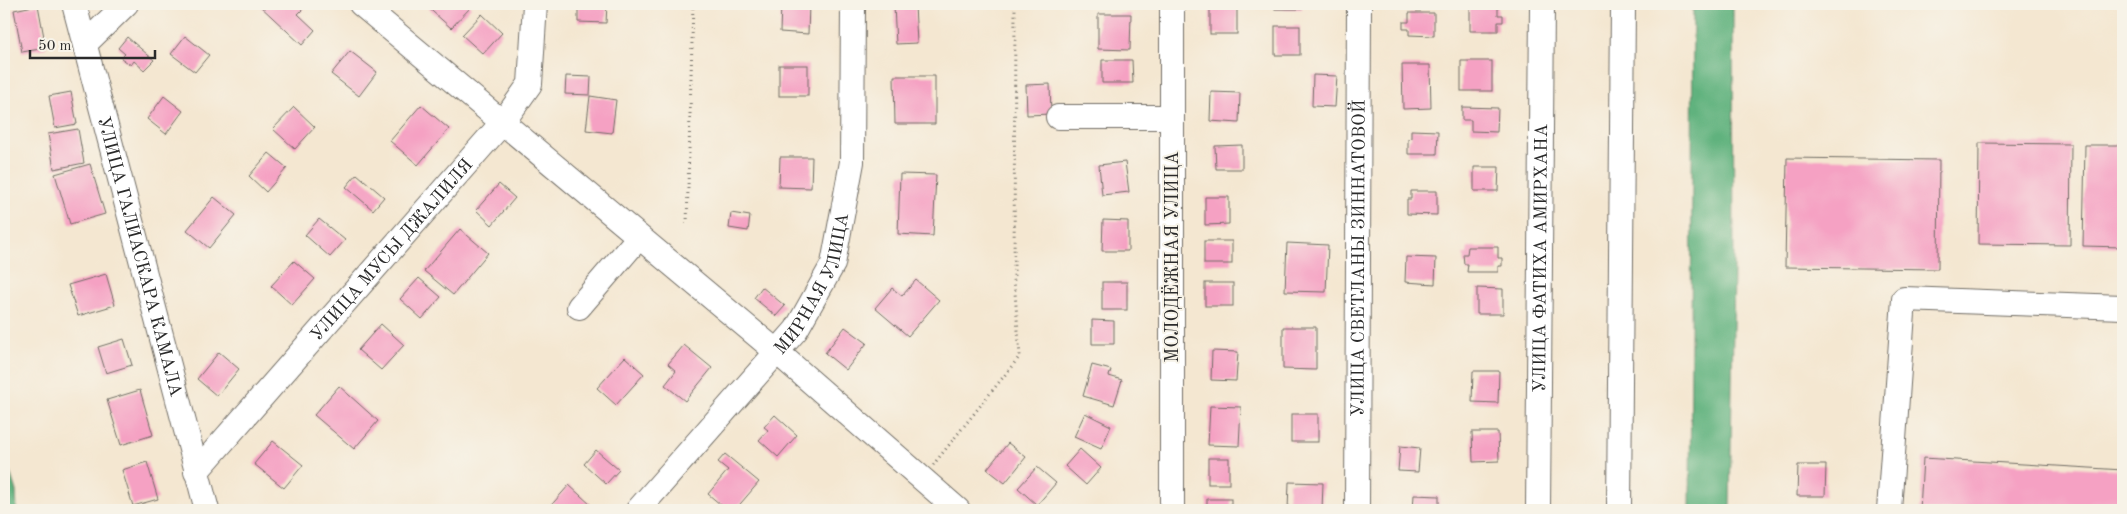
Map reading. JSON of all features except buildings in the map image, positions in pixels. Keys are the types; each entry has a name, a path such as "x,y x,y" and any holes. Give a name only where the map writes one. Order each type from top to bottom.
{"street":[{"name":"УЛИЦА ГАЛИАСКАРА КАМАЛА","path":"74,4 86,43 206,510"},
{"path":"86,43 126,4"},
{"path":"361,4 777,352 958,510"},
{"name":"УЛИЦА МУСЫ ДЖАЛИЛЯ","path":"196,472 503,122 530,84 535,4"},
{"name":"МИРНАЯ УЛИЦА","path":"638,510 796,330 834,264 852,162 853,4"},
{"name":"МОЛОДЁЖНАЯ УЛИЦА","path":"1172,4 1172,510"},
{"name":"УЛИЦА СВЕТЛАНЫ ЗИННАТОВОЙ","path":"1357,510 1359,4"},
{"name":"УЛИЦА ФАТИХА АМИРХАНА","path":"1538,510 1542,4"},
{"path":"1620,510 1623,4"},
{"path":"1058,117 1172,117"},
{"path":"579,307 639,237"},
{"path":"1889,510 1904,299 2123,307"}],"path":[{"path":"687,224 693,4"},
{"path":"922,479 1020,356 1014,280 1015,4"}],"green space":[{"path":"1693,4 1733,4 1734,269 1730,510 1690,510"},
{"path":"4,453 16,491 17,510 4,510"}]}
